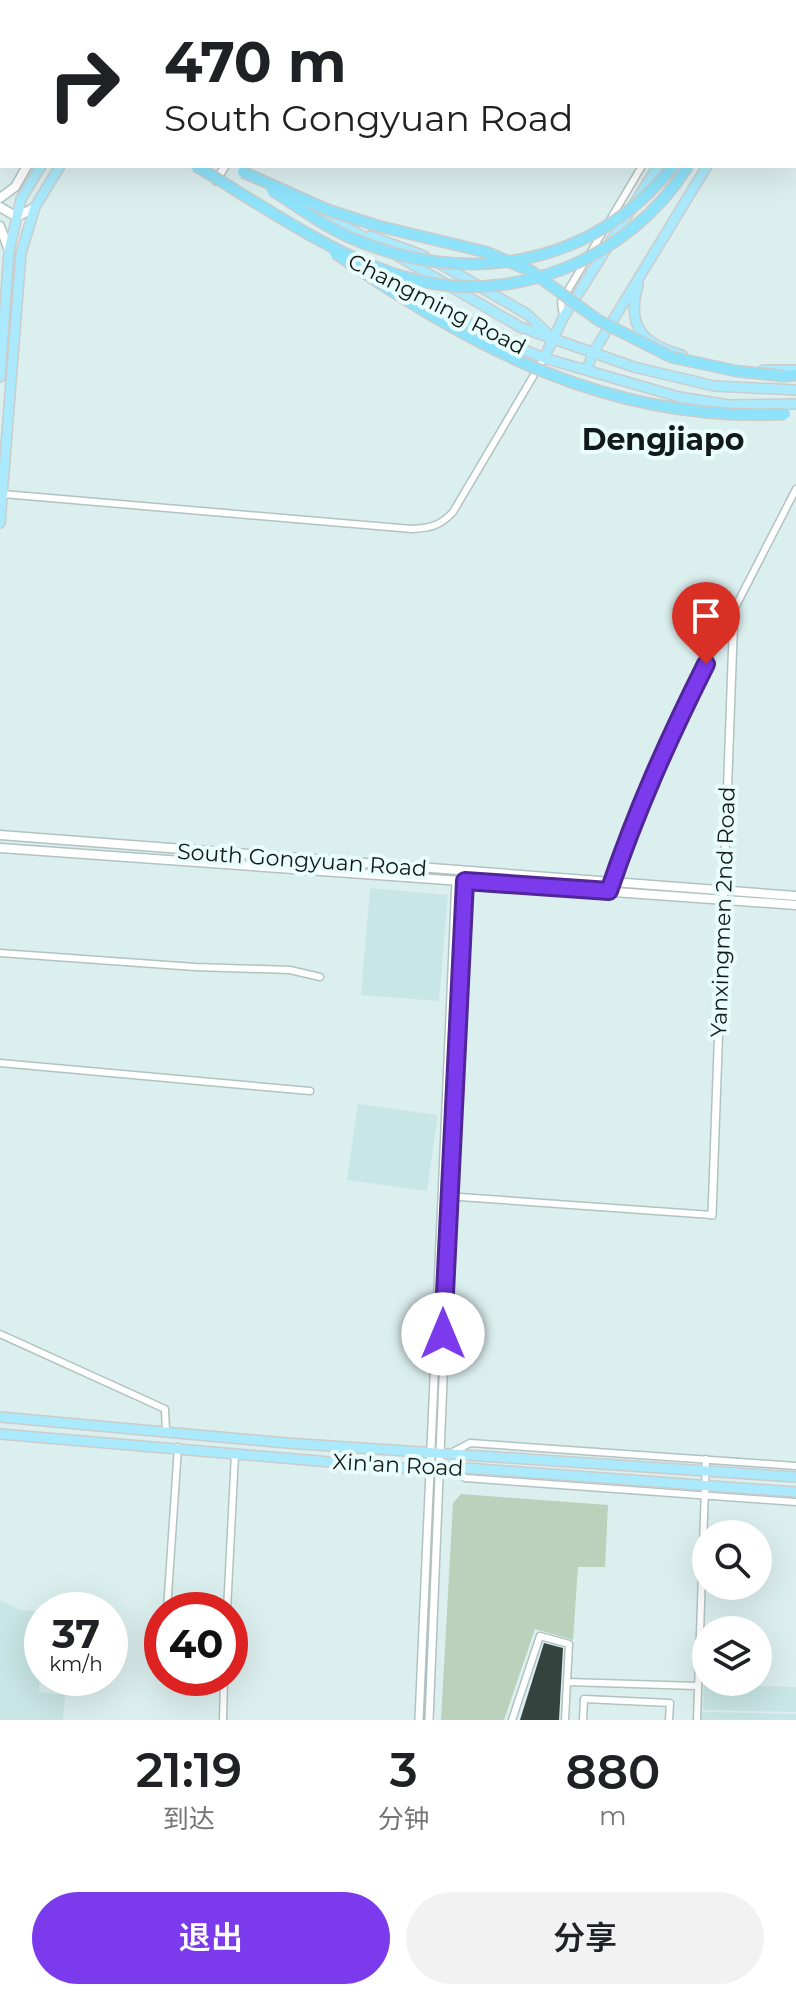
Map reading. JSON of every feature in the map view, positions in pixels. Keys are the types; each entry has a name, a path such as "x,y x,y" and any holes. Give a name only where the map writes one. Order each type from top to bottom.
{"highway":[{"path":"197,168 297,226 402,277 431,283 499,286 551,273 595,256 628,234 658,207 687,168"},
{"path":"240,168 347,236 413,259 461,265 535,258 575,244 611,225 634,208 671,168"},
{"path":"240,168 328,210 378,226 471,248 531,271 598,320 671,357 736,371 783,376 796,373"},
{"path":"297,226 362,272 473,339 548,376 629,401 675,410 790,414"}],"main road":[{"path":"0,198 15,187 26,168"},
{"path":"0,377 9,251 21,199 40,168"},
{"path":"0,523 21,253 35,207 59,168"},
{"name":"Changming Road","path":"197,168 324,245 473,325 544,358 691,399 729,405 796,404"},
{"name":"Changming Road","path":"240,168 341,225 435,260 527,314 553,339 687,381 746,390 796,390"},
{"path":"544,358 563,318 657,168"},
{"path":"587,369 593,353 706,168"},
{"path":"0,207 17,217"},
{"path":"17,217 35,207"},
{"path":"0,226 9,251"},
{"path":"642,272 634,315 637,328 647,339 673,352 703,361 796,373"},
{"name":"South Gongyuan Road","path":"0,835 610,887"},
{"name":"South Gongyuan Road","path":"0,848 461,880 796,896"},
{"name":"South Gongyuan Road","path":"723,894 796,905"},
{"name":"Xin'an Road","path":"0,1417 166,1432 796,1477"},
{"name":"Xin'an Road","path":"0,1434 428,1470 450,1466 704,1490 796,1492"}],"street":[{"path":"216,181 224,168"},
{"path":"563,318 561,302 641,168"},
{"path":"3,494 412,529 430,528 443,524 453,512 544,358"},
{"path":"610,887 638,807 665,744 796,489"},
{"name":"Yanxingmen 2nd Road","path":"712,1215 734,609"},
{"path":"419,1720 429,1450 461,880"},
{"path":"0,953 195,967 290,970 320,977"},
{"path":"0,1063 310,1091"},
{"path":"445,1196 712,1215"},
{"path":"429,1720 444,1356 445,1196"},
{"path":"0,1334 165,1409 166,1432"},
{"path":"453,1452 470,1443 796,1466"},
{"path":"168,1592 178,1447"},
{"path":"228,1592 235,1454"},
{"path":"700,1616 706,1459"},
{"path":"704,1490 796,1502"},
{"path":"512,1720 540,1636 569,1644 565,1720"},
{"path":"567,1682 692,1686"},
{"path":"223,1720 224,1696"},
{"path":"697,1720 698,1696"},
{"path":"583,1720 584,1699 670,1703 669,1720"}],"shaded area":[{"path":"370,888 448,895 439,1001 361,995"},
{"path":"358,1104 438,1115 427,1191 347,1180"},
{"path":"0,1600 24,1610 24,1696 65,1696 63,1720 0,1720"},
{"path":"772,1686 796,1687 796,1712 703,1710 704,1696 772,1696"},
{"path":"702,1712 796,1714 796,1720 702,1720"}],"green space":[{"path":"461,1494 608,1505 605,1567 578,1567 573,1640 535,1629 504,1720 441,1720 453,1503"}],"building":[{"path":"544,1643 563,1648 559,1720 520,1720"}],"district":[{"name":"Dengjiapo","path":"663,439"}],"route":[{"path":"443,1334 465,881 609,891 638,807 665,744 706,664"}]}
